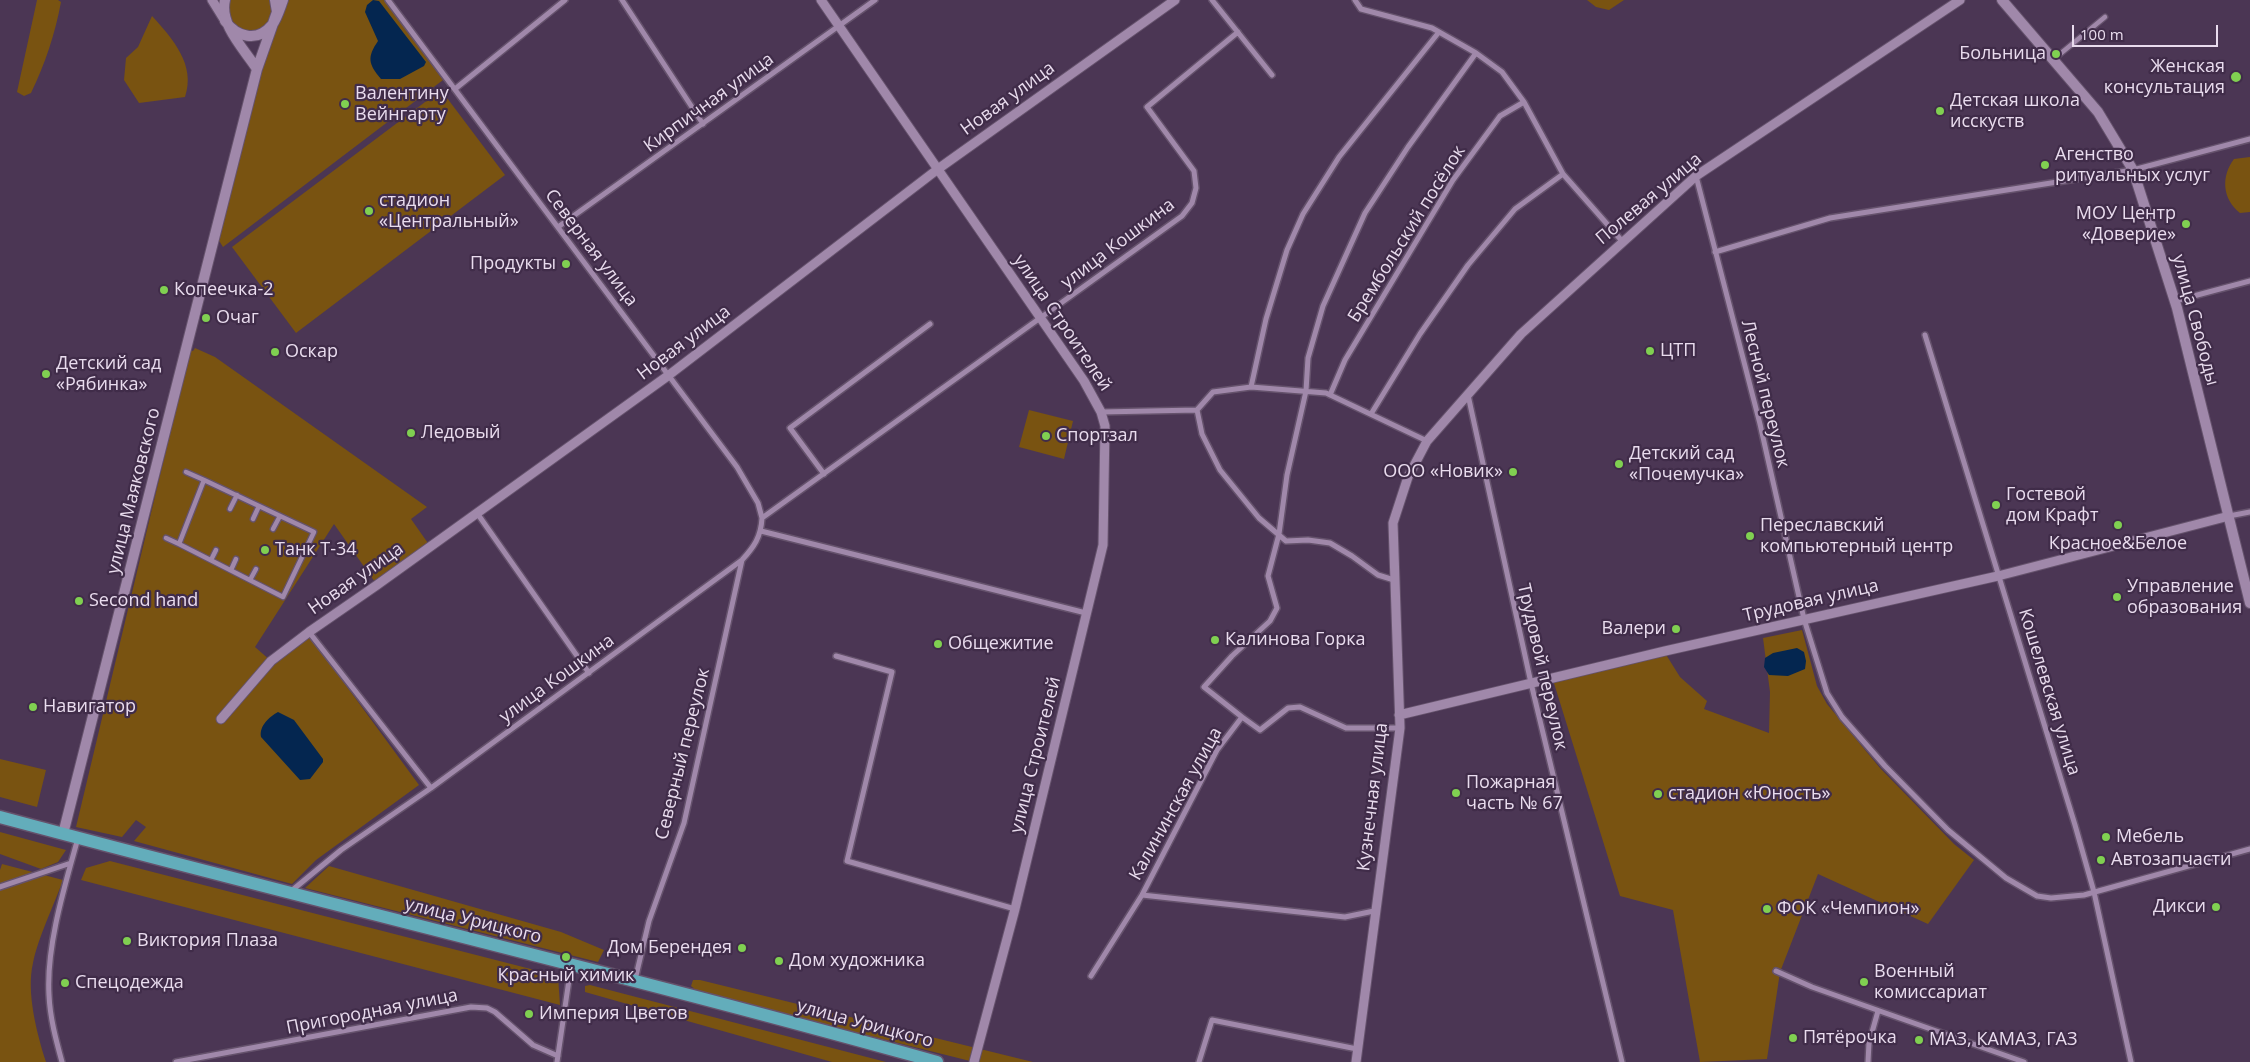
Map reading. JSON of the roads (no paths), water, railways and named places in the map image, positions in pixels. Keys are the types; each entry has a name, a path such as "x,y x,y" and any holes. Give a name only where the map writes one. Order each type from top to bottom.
{"main road":[{"path":"225,0 223,12 226,21 257,68"},
{"path":"273,24 277,12 275,0"},
{"path":"226,21 232,30 242,36 253,37 264,33 273,24 283,0"},
{"name":"улица Свободы","path":"2002,0 2098,112 2133,170 2175,301 2250,603"},
{"name":"улица Маяковского","path":"63,834 257,68 273,24"},
{"name":"улица Урицкого","path":"0,817 288,894 572,963 937,1062"}],"street":[{"path":"212,0 226,21"},
{"name":"Северная улица","path":"388,0 738,467 758,503 762,518"},
{"path":"454,89 565,0"},
{"path":"622,0 703,124"},
{"name":"улица Строителей","path":"821,0 1084,381 1101,412 1106,429 1103,545 1015,909 974,1062"},
{"name":"Кирпичная улица","path":"558,228 875,0"},
{"name":"Новая улица","path":"221,719 271,661 309,632 669,375 938,169 1175,0"},
{"path":"1212,0 1272,75"},
{"path":"1355,0 1361,9 1432,28 1476,53 1502,72 1524,102 1563,174 1622,241"},
{"name":"Полевая улица","path":"1408,477 1427,441 1521,334 1696,176 1960,0"},
{"path":"2053,60 2106,17"},
{"name":"улица Кошкина","path":"288,894 341,850 430,788 742,560 756,545 761,531 762,518 1182,216 1192,203 1196,188 1194,171 1147,107 1238,32"},
{"path":"1252,388 1266,319 1287,250 1303,214 1339,157 1439,32"},
{"name":"Брембольский посёлок","path":"1306,390 1308,358 1323,306 1365,213 1408,147 1476,53"},
{"name":"Брембольский посёлок","path":"1330,395 1346,360 1453,180 1500,116 1524,102"},
{"path":"1715,252 1830,218 2133,170 2250,139"},
{"path":"1371,414 1420,334 1468,265 1515,209 1563,174"},
{"name":"Лесной переулок","path":"1696,176 1760,424 1804,619 1827,693 1842,716 1885,766 1948,830 2006,878 2037,896 2051,898 2072,897 2250,849"},
{"path":"2175,301 2250,281"},
{"path":"824,474 790,428 930,324"},
{"name":"Кошелевская улица","path":"1925,335 2094,892 2131,1062"},
{"path":"1101,412 1197,410 1213,392 1252,388 1306,390 1330,395 1427,441"},
{"path":"1242,717 1204,687 1232,656 1270,621 1276,608 1268,576 1278,534 1287,474 1306,390"},
{"name":"Трудовой переулок","path":"1468,394 1531,683 1622,1062"},
{"path":"1197,410 1202,434 1220,470 1259,518 1286,541 1308,540 1330,543 1378,575 1394,580"},
{"path":"166,538 283,597 314,532 186,472"},
{"name":"Кузнечная улица","path":"1356,1062 1374,911 1394,781 1400,728 1393,523 1408,477"},
{"path":"179,544 204,480"},
{"path":"230,509 237,495"},
{"path":"253,519 259,506"},
{"path":"2229,516 2250,512"},
{"path":"478,513 588,673"},
{"path":"273,529 280,516"},
{"name":"Трудовая улица","path":"1399,715 1804,619 1998,576 2229,516"},
{"path":"761,531 1086,613"},
{"path":"211,560 216,550"},
{"path":"231,570 236,559"},
{"name":"Северный переулок","path":"634,980 649,921 684,823 742,560"},
{"path":"250,580 256,568"},
{"path":"309,632 430,788"},
{"path":"836,656 892,672 847,861 1015,909"},
{"name":"Калининская улица","path":"1091,976 1142,895 1217,750 1242,717 1260,730 1288,708 1300,707 1346,728 1400,728"},
{"path":"62,1062 52,1023 48,994 51,958 78,838"},
{"path":"0,887 71,863"},
{"path":"1142,895 1345,917 1374,911"},
{"path":"558,1059 572,963"},
{"path":"1776,971 1786,977 1878,1011 2024,1062"},
{"name":"Пригородная улица","path":"176,1062 471,1007 487,1008 495,1012 533,1045 558,1059"},
{"path":"1868,1062 1869,1042 1878,1011"},
{"path":"1199,1062 1212,1020 1357,1049"}],"water":[{"path":"373,0 379,1 426,62 424,66 400,79 381,79 371,65 372,52 378,41 365,12 367,5"},
{"path":"1797,648 1804,652 1805,669 1788,676 1769,675 1764,667 1765,658 1773,653"},
{"path":"278,712 294,720 323,759 323,762 310,779 300,780 261,737 265,722"}],"place":[{"name":"Больница","path":"2056,54"},
{"name":"Женская консультация","path":"2236,77"},
{"name":"Валентину Вейнгарту","path":"345,104"},
{"name":"Детская школа исскуств","path":"1940,111"},
{"name":"Агенство ритуальных услуг","path":"2045,165"},
{"name":"стадион «Центральный»","path":"369,211"},
{"name":"МОУ Центр «Доверие»","path":"2186,224"},
{"name":"Продукты","path":"566,264"},
{"name":"Копеечка-2","path":"164,290"},
{"name":"Очаг","path":"206,318"},
{"name":"ЦТП","path":"1650,351"},
{"name":"Оскар","path":"275,352"},
{"name":"Детский сад «Рябинка»","path":"46,374"},
{"name":"Ледовый","path":"411,433"},
{"name":"Спортзал","path":"1046,436"},
{"name":"Детский сад «Почемучка»","path":"1619,464"},
{"name":"ООО «Новик»","path":"1513,472"},
{"name":"Гостевой дом Крафт","path":"1996,505"},
{"name":"Красное&Белое","path":"2118,525"},
{"name":"Переславский компьютерный центр","path":"1750,536"},
{"name":"Танк Т-34","path":"265,550"},
{"name":"Управление образования","path":"2117,597"},
{"name":"Second hand","path":"79,601"},
{"name":"Валери","path":"1676,629"},
{"name":"Калинова Горка","path":"1215,640"},
{"name":"Общежитие","path":"938,644"},
{"name":"Навигатор","path":"33,707"},
{"name":"Пожарная часть № 67","path":"1456,793"},
{"name":"стадион «Юность»","path":"1658,794"},
{"name":"Мебель","path":"2106,837"},
{"name":"Автозапчасти","path":"2101,860"},
{"name":"Дикси","path":"2216,907"},
{"name":"ФОК «Чемпион»","path":"1767,909"},
{"name":"Виктория Плаза","path":"127,941"},
{"name":"Дом Берендея","path":"742,948"},
{"name":"Красный химик","path":"566,957"},
{"name":"Дом художника","path":"779,961"},
{"name":"Военный комиссариат","path":"1864,982"},
{"name":"Спецодежда","path":"65,983"},
{"name":"Империя Цветов","path":"529,1014"},
{"name":"Пятёрочка","path":"1793,1038"},
{"name":"МАЗ, КАМАЗ, ГАЗ","path":"1919,1040"}]}
